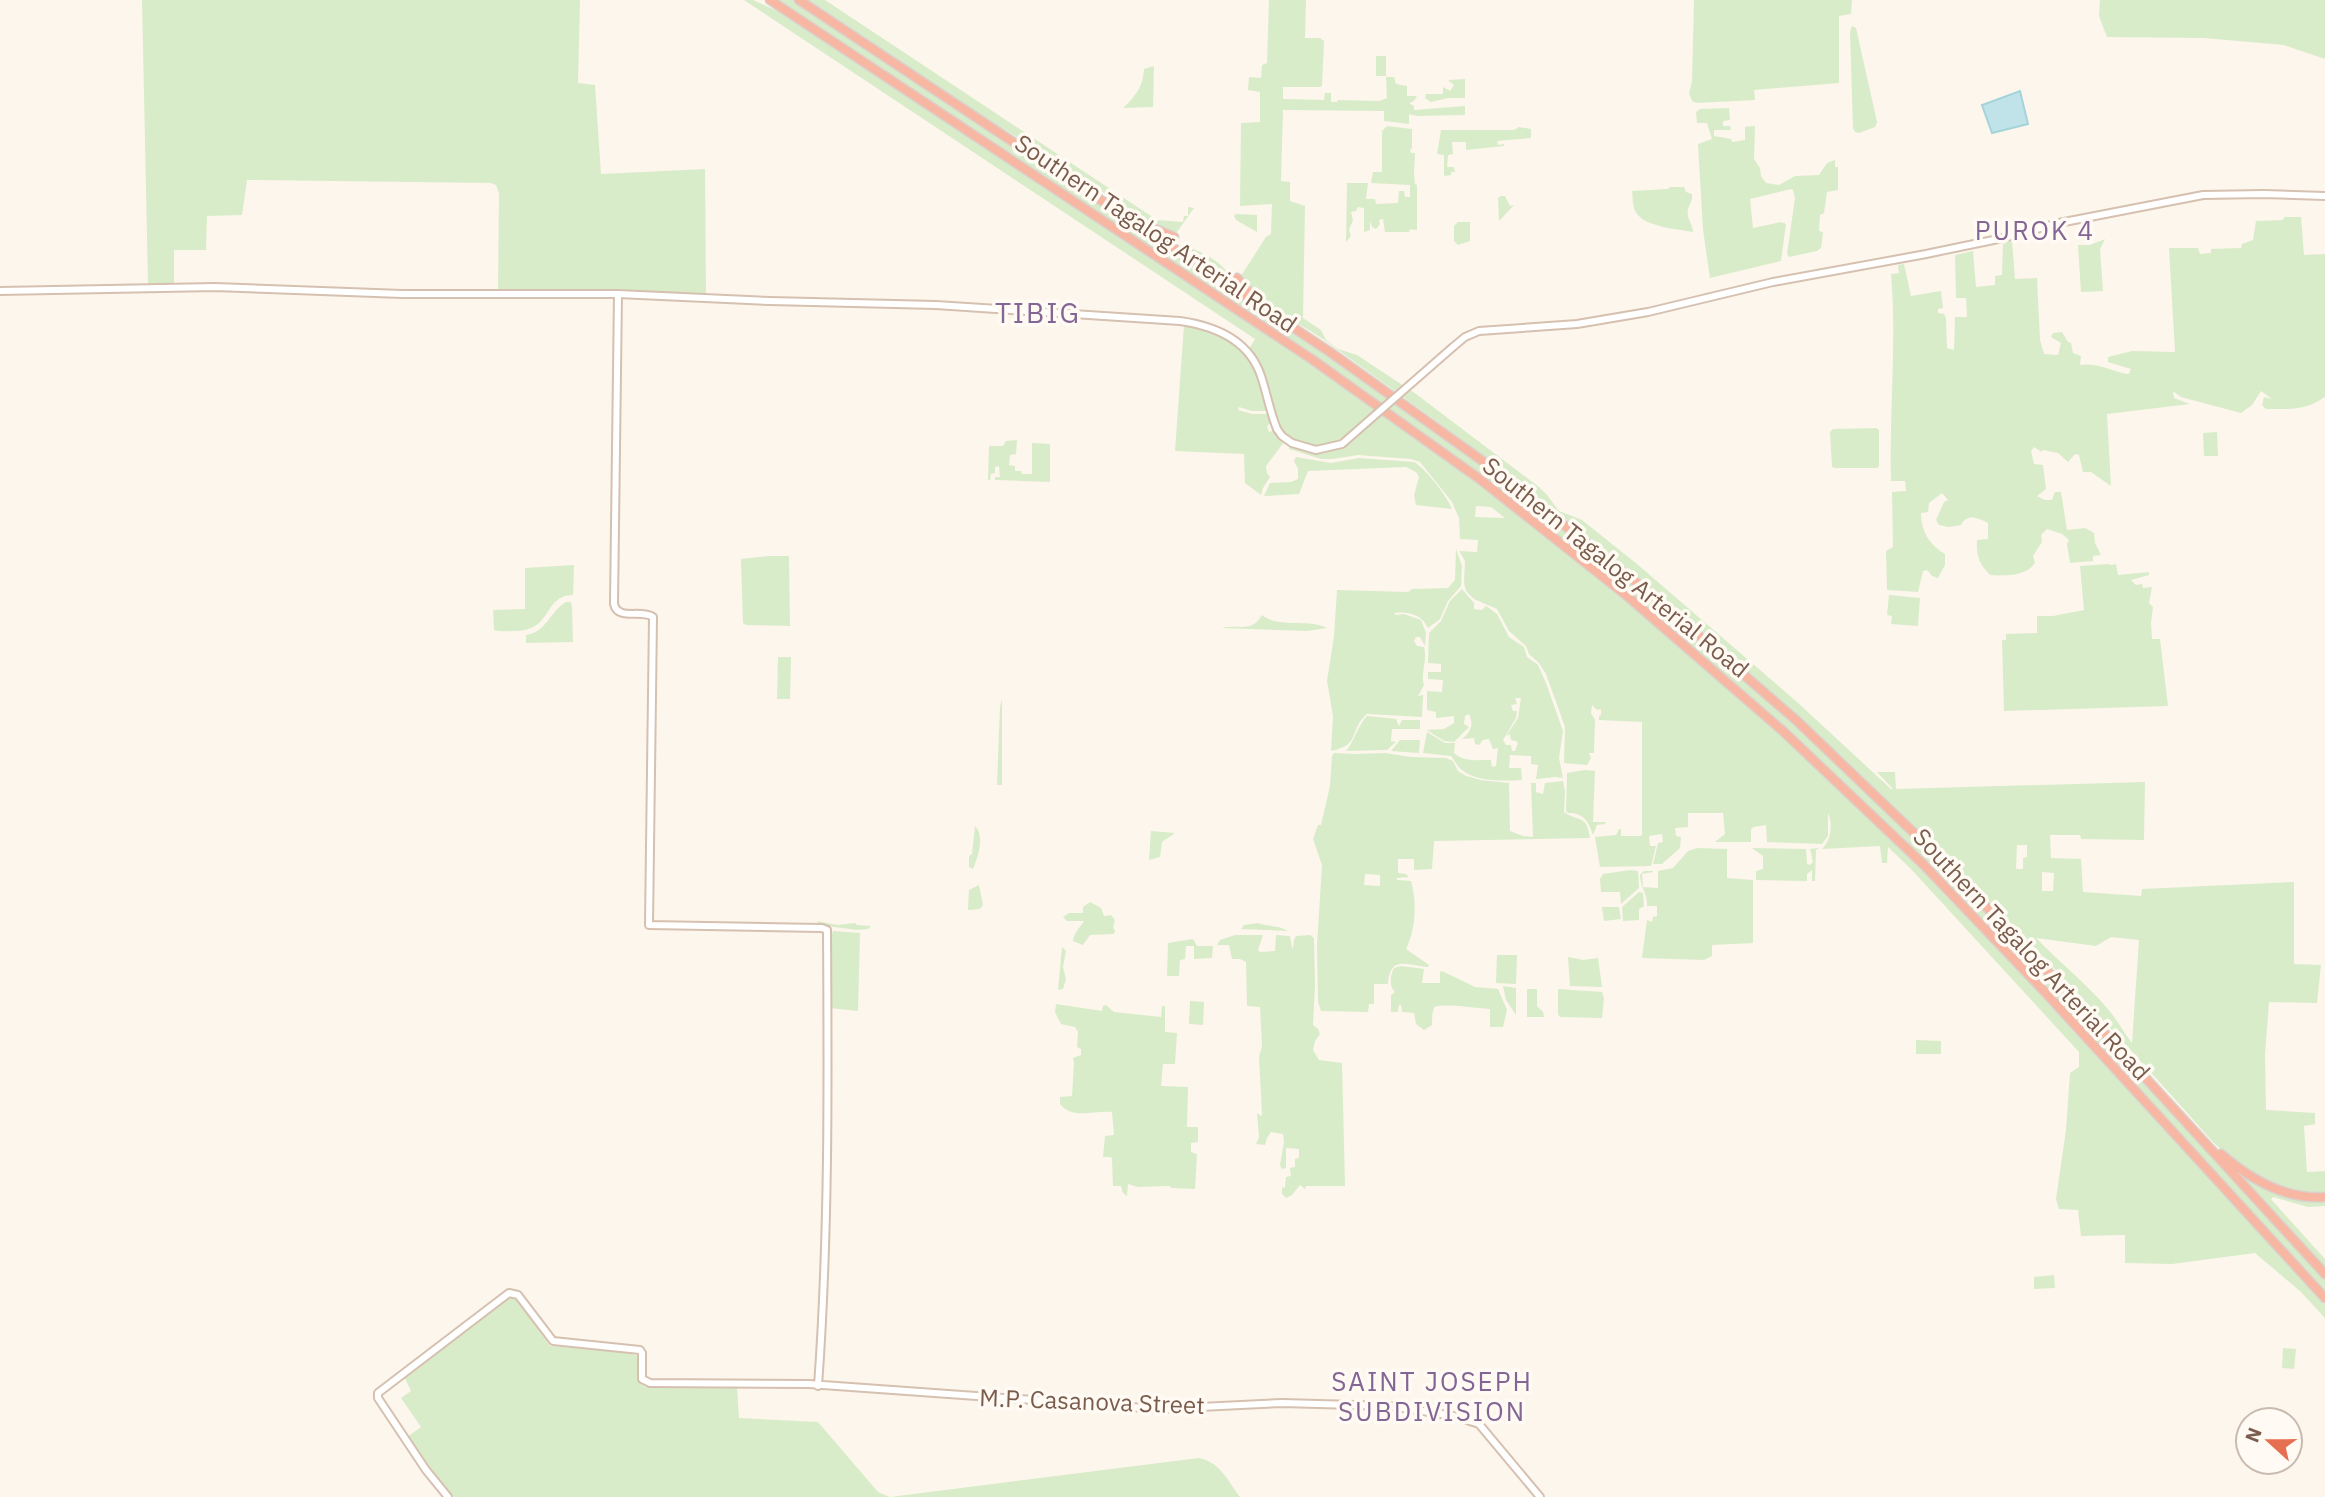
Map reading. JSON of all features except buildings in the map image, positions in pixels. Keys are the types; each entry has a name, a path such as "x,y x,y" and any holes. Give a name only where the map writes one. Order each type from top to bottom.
{"highway":[{"name":"Southern Tagalog Arterial Road","path":"770,0 1374,403 1480,480 1626,595 1784,732 1924,865 2043,990 2325,1298"},
{"name":"Southern Tagalog Arterial Road","path":"799,0 1354,369 1473,454 1654,597 1796,720 1936,854 2325,1274"},
{"path":"1015,143 1069,174 1140,222 1174,237"},
{"path":"1237,278 1251,294 1327,345 1354,369"},
{"path":"2170,1104 2222,1155 2255,1180 2287,1194 2325,1197"}],"street":[{"path":"0,291 215,287 401,294 618,294 779,302 936,305 1194,323 1225,334 1246,349 1259,369 1277,429 1292,443 1316,450 1342,444 1465,337 1479,331 1577,324 1636,314 1782,281 1926,254 2059,223 2203,195 2325,197"},
{"path":"618,294 614,604 619,613 649,614 653,617 649,925 827,930 824,1282 818,1385"},
{"name":"M.P. Casanova Street","path":"448,1497 426,1470 378,1398 378,1393 509,1293 518,1295 555,1342 640,1351 642,1379 647,1382 818,1385 1135,1408 1190,1409 1296,1403 1391,1406 1454,1416 1479,1424 1540,1497"}],"green space":[{"path":"142,0 580,0 578,83 595,85 601,174 705,169 706,296 498,291 499,193 496,185 491,183 247,180 242,215 207,216 206,250 174,250 174,283 148,284"},
{"path":"744,0 753,0 788,16 1316,366 1477,481 1623,597 1839,787 1945,891 2325,1305 2325,1318 2301,1292 2255,1253 2172,1264 2125,1263 2125,1235 2081,1236 2078,1210 2059,1209 2056,1199 2066,1130 2070,1073 2079,1067 2079,1052 1888,847 1887,863 1882,863 1880,846 1822,849 1830,832 1828,813 1828,836 1822,844 1767,842 1766,825 1751,829 1751,842 1715,842 1725,834 1723,813 1688,813 1688,827 1675,828 1676,836 1681,837 1680,848 1662,864 1653,864 1658,843 1663,842 1662,834 1649,836 1650,846 1656,846 1651,866 1600,867 1595,837 1616,835 1619,829 1621,836 1642,834 1642,722 1599,720 1601,709 1597,710 1592,705 1591,713 1595,720 1594,753 1589,753 1591,758 1587,765 1564,763 1565,727 1546,674 1529,654 1526,646 1509,631 1497,609 1474,599 1466,591 1465,561 1459,551 1477,552 1478,540 1460,539 1459,518 1452,502 1420,462 1411,459 1358,455 1321,459 1289,449 1289,446 1315,452 1336,449 1375,421 1368,417 1335,443 1311,446 1288,437 1279,426 1262,368 1249,349 1255,339","holes":["1476,506 1491,507 1505,518 1475,517"]},
{"path":"776,0 794,0 1227,286 1440,434 1544,511 1645,592 1829,754 1985,908 2325,1278 2325,1293 1919,855 1782,725 1483,478 1304,350"},
{"path":"806,0 825,0 1157,220 1183,222 1184,216 1188,216 1188,207 1194,208 1177,232 1154,227 1066,167 966,106"},
{"path":"1269,0 1306,0 1305,38 1320,38 1324,41 1322,86 1283,87 1283,99 1324,100 1325,93 1331,93 1331,102 1379,101 1387,98 1386,77 1394,77 1396,84 1407,86 1407,96 1417,96 1409,103 1414,106 1414,110 1465,106 1465,115 1409,114 1409,124 1384,121 1384,111 1283,110 1281,181 1290,182 1290,201 1305,206 1303,318 1321,330 1326,340 1338,349 1357,355 1416,394 1539,487 1559,511 1582,520 1797,702 1891,789 1877,772 1895,772 1896,789 2145,782 2144,840 2081,839 2080,835 2050,835 2051,858 2081,859 2083,892 2141,896 2142,889 2294,882 2294,964 2321,965 2317,1003 2269,1002 2265,1055 2266,1110 2315,1113 2315,1124 2304,1126 2307,1172 2325,1171 2325,1195 2282,1190 2239,1167 1945,857 1755,678 1656,592 1554,510 1323,339 1255,294 1241,276 1266,237 1271,234 1272,204 1240,206 1241,123 1260,122 1260,92 1248,90 1249,77 1261,78 1262,65 1267,63","holes":["2017,845 2027,845 2023,869 2016,869","2042,872 2054,873 2053,891 2042,891","2111,937 2139,940 2132,1043 2099,999 2036,938 2096,946"]},
{"path":"1694,0 1852,0 1851,14 1839,16 1839,83 1754,90 1755,100 1692,101 1689,93 1692,82"},
{"path":"2100,0 2325,0 2325,59 2284,45 2204,38 2107,37 2099,16"},
{"path":"1852,26 1856,28 1877,122 1875,127 1859,133 1853,128"},
{"path":"1376,56 1386,56 1386,76 1376,76"},
{"path":"1154,66 1153,107 1123,108 1138,90 1144,69"},
{"path":"1465,79 1465,98 1431,102 1425,98 1426,94 1443,94 1443,87 1450,91 1454,85 1448,80"},
{"path":"1729,108 1730,120 1723,121 1723,126 1730,126 1731,130 1714,130 1714,136 1731,139 1732,142 1745,140 1745,127 1755,126 1754,159 1766,183 1779,185 1795,176 1819,175 1827,163 1835,160 1835,167 1838,167 1838,190 1827,192 1824,213 1820,215 1819,231 1823,232 1821,248 1789,257 1787,254 1795,198 1793,190 1750,199 1753,228 1781,222 1786,224 1781,261 1710,278 1703,230 1698,144 1712,139 1707,123 1697,123 1696,112 1700,109"},
{"path":"1387,126 1412,129 1410,150 1415,153 1417,230 1385,232 1383,219 1379,220 1380,224 1376,229 1370,221 1370,230 1364,232 1364,208 1358,207 1351,212 1351,236 1346,242 1347,183 1368,183 1366,199 1375,199 1376,204 1398,203 1399,191 1404,191 1405,197 1410,197 1410,185 1371,183 1373,172 1382,172 1382,131"},
{"path":"1519,127 1531,129 1531,138 1497,141 1498,145 1504,146 1466,150 1466,142 1452,142 1453,154 1448,155 1447,167 1454,167 1455,172 1444,176 1444,155 1437,154 1441,130 1514,130"},
{"path":"1684,187 1686,192 1692,194 1688,213 1693,232 1655,225 1635,212 1632,191"},
{"path":"1505,196 1510,206 1514,205 1499,221 1498,198"},
{"path":"1236,214 1257,215 1257,232 1236,220"},
{"path":"2284,217 2301,217 2304,255 2325,254 2325,397 2303,407 2266,409 2262,405 2264,397 2272,399 2261,391 2252,405 2241,413 2181,397 2173,391 2174,398 2190,404 2107,414 2111,486 2091,472 2083,472 2079,455 2075,454 2068,462 2058,453 2042,452 2034,447 2031,451 2034,464 2043,465 2046,489 2037,496 2052,500 2055,492 2061,492 2067,530 2085,528 2094,533 2101,555 2093,556 2093,561 2070,563 2067,544 2069,540 2062,534 2047,529 2041,535 2042,542 2033,556 2035,563 2031,568 2015,575 1990,575 1981,563 1977,545 1977,540 1988,539 1988,523 1973,518 1966,519 1961,525 1939,525 1936,520 1944,502 1948,500 1942,493 1929,503 1928,512 1921,513 1927,537 1945,554 1945,565 1938,578 1927,570 1923,571 1918,592 1887,590 1886,551 1893,547 1892,492 1906,491 1905,481 1891,481 1891,274 1899,273 1898,265 1904,264 1911,296 1941,291 1943,308 1938,309 1938,313 1944,314 1946,318 1947,348 1954,350 1955,317 1967,317 1966,298 1956,298 1955,255 1973,251 1976,287 1995,285 1995,276 2002,275 2003,244 2012,240 2015,279 2037,278 2040,340 2044,354 2058,355 2061,343 2051,337 2053,333 2062,332 2071,343 2073,353 2081,356 2080,365 2093,365 2129,374 2131,369 2108,362 2108,357 2132,351 2175,352 2169,248 2198,248 2200,254 2211,253 2211,249 2241,248 2242,244 2253,240 2256,221 2283,220"},
{"path":"1458,222 1470,222 1470,241 1458,245 1454,241 1454,226"},
{"path":"2105,239 2100,249 2103,291 2081,292 2078,245 2090,245"},
{"path":"1179,246 1218,263 1232,282"},
{"path":"1184,325 1206,330 1236,345 1257,371 1267,409 1252,411 1239,407 1238,410 1252,414 1269,414 1269,432 1275,430 1284,442 1266,466 1270,477 1261,495 1245,483 1244,454 1175,451"},
{"path":"1833,429 1879,430 1877,468 1832,467 1830,432"},
{"path":"2217,432 2218,456 2204,456 2203,433"},
{"path":"1017,440 1016,454 1010,455 1009,465 1015,466 1015,471 1021,471 1022,474 1032,474 1032,443 1050,444 1050,482 995,480 995,477 1000,477 999,466 995,467 995,473 991,474 988,480 989,446 1003,446 1006,441"},
{"path":"1296,457 1331,463 1359,458 1414,462 1436,483 1452,509 1416,505 1414,495 1419,477 1416,472 1406,467 1308,471 1299,494 1264,496 1270,483 1298,479 1298,469 1294,461"},
{"path":"1456,549 1462,566 1461,586 1448,601 1440,619 1428,628 1422,620 1414,615 1395,613 1421,620 1426,633 1425,646 1420,637 1416,637 1414,641 1417,646 1424,647 1425,652 1424,685 1418,696 1423,695 1422,717 1367,714 1361,720 1351,741 1331,751 1333,716 1327,681 1337,590 1408,592 1412,589 1448,588 1455,580"},
{"path":"789,556 790,626 743,623 741,559"},
{"path":"2116,564 2118,575 2149,572 2149,575 2131,580 2136,585 2142,584 2143,588 2152,587 2149,603 2153,607 2152,639 2160,639 2168,706 2004,711 2002,640 2006,640 2006,634 2037,633 2037,616 2084,610 2080,566"},
{"path":"574,565 573,595 556,601 537,625 516,631 494,630 493,610 525,609 525,568"},
{"path":"1462,589 1474,603 1474,609 1482,610 1486,606 1497,614 1509,637 1524,647 1527,657 1538,665 1563,731 1559,758 1563,778 1536,779 1538,765 1531,764 1531,756 1510,755 1509,768 1521,768 1522,780 1499,780 1482,779 1468,774 1451,756 1423,753 1427,732 1445,743 1455,743 1454,753 1462,758 1491,760 1492,767 1496,766 1498,748 1493,749 1489,739 1483,740 1479,745 1475,744 1474,738 1462,739 1471,728 1469,714 1465,716 1464,724 1469,727 1454,742 1444,741 1427,730 1444,729 1454,723 1454,716 1436,718 1436,712 1427,710 1427,691 1442,692 1443,680 1428,679 1428,672 1441,672 1441,664 1428,663 1429,633 1441,621 1450,601","holes":["1515,698 1521,698 1518,718 1506,736 1510,734 1511,740 1518,743 1515,751 1512,751 1511,745 1506,745 1503,740 1516,718 1517,711 1513,711 1511,705 1517,704"]},
{"path":"1889,595 1920,598 1918,626 1891,624 1892,616 1887,615"},
{"path":"566,602 571,602 572,606 573,642 526,643 526,635 539,630"},
{"path":"1262,615 1277,622 1327,628 1307,631 1222,628 1249,626"},
{"path":"778,657 791,657 790,699 777,699"},
{"path":"1002,699 1002,785 997,785 1000,707"},
{"path":"1367,716 1396,719 1399,726 1402,720 1420,720 1420,729 1392,729 1391,741 1396,742 1387,750 1346,751"},
{"path":"1400,740 1420,740 1419,753 1391,751"},
{"path":"1334,753 1385,753 1446,758 1453,761 1458,771 1466,776 1509,783 1510,831 1523,836 1533,837 1531,783 1536,783 1536,792 1543,794 1545,783 1563,781 1564,812 1587,825 1590,838 1434,841 1432,869 1414,870 1414,859 1398,859 1398,873 1409,877 1397,880 1411,881 1414,898 1414,924 1406,949 1429,965 1428,967 1396,965 1389,975 1388,984 1374,984 1374,1004 1369,1004 1368,1012 1321,1011 1318,1002 1317,945 1322,865 1313,839 1318,825 1321,825 1330,786","holes":["1365,874 1380,875 1380,886 1364,885"]},
{"path":"1595,771 1593,822 1606,822 1597,825 1593,835 1585,819 1566,811 1567,773"},
{"path":"975,826 980,841 973,869 969,867 969,856 972,854"},
{"path":"1151,831 1175,833 1162,842 1160,857 1149,860"},
{"path":"1697,848 1727,849 1727,878 1753,880 1753,943 1712,945 1712,956 1704,960 1642,958 1647,920 1652,922 1653,917 1657,916 1657,906 1647,906 1640,875 1644,871 1653,871 1642,874 1643,887 1658,888 1658,871 1673,868 1688,851"},
{"path":"1752,848 1806,849 1807,864 1810,865 1813,862 1810,849 1819,848 1816,850 1815,881 1812,881 1812,870 1807,874 1807,881 1756,880 1756,871 1763,869 1763,856"},
{"path":"1638,871 1639,888 1621,904 1620,892 1601,892 1600,879 1603,874"},
{"path":"979,885 983,905 980,909 968,910 969,890"},
{"path":"1639,892 1643,893 1644,906 1639,909 1639,920 1623,921 1622,907"},
{"path":"1090,902 1101,908 1104,916 1111,915 1115,920 1115,931 1114,934 1090,935 1083,945 1073,941 1084,921 1067,921 1063,917 1069,913 1083,913 1083,907"},
{"path":"1602,907 1619,907 1621,919 1604,921"},
{"path":"817,921 871,926 857,930 819,925"},
{"path":"1258,923 1288,931 1241,929 1244,925"},
{"path":"833,931 860,933 858,1011 830,1008 830,941"},
{"path":"1235,935 1263,935 1258,950 1260,952 1275,951 1276,935 1290,936 1292,948 1296,936 1310,935 1314,938 1313,1025 1320,1034 1313,1050 1319,1060 1342,1063 1345,1186 1306,1186 1305,1189 1300,1185 1286,1198 1282,1194 1282,1188 1285,1187 1286,1177 1291,1176 1290,1168 1295,1167 1295,1159 1299,1158 1299,1149 1286,1148 1286,1168 1282,1169 1280,1165 1283,1134 1271,1132 1265,1145 1256,1144 1259,1137 1257,1113 1261,1116 1262,1114 1260,1007 1247,1006 1246,962 1232,959 1229,945 1217,945 1220,940"},
{"path":"1193,939 1197,946 1213,946 1212,958 1194,959 1194,946 1186,946 1185,959 1180,960 1179,976 1167,976 1168,943"},
{"path":"1062,947 1066,951 1063,967 1066,979 1063,989 1058,990"},
{"path":"1497,955 1517,955 1516,984 1496,983"},
{"path":"1568,957 1583,960 1598,958 1602,987 1570,986"},
{"path":"1401,966 1424,969 1422,983 1440,983 1442,971 1475,987 1498,989 1507,1010 1503,1027 1490,1027 1490,1009 1437,1006 1433,1010 1432,1025 1424,1030 1416,1024 1414,1013 1402,1012 1401,1005 1398,1012 1391,1012 1391,995 1395,992 1391,984 1392,974 1394,968"},
{"path":"1503,986 1516,988 1516,1015 1506,1000"},
{"path":"1527,989 1537,989 1537,1006 1544,1017 1527,1017"},
{"path":"1558,989 1602,992 1602,1018 1560,1017"},
{"path":"1190,1001 1204,1002 1203,1025 1189,1024"},
{"path":"1056,1004 1102,1011 1106,1005 1114,1012 1161,1017 1162,1006 1165,1006 1165,1032 1177,1033 1175,1064 1163,1064 1161,1086 1188,1087 1187,1127 1198,1127 1198,1142 1191,1143 1191,1152 1197,1154 1195,1189 1138,1187 1128,1184 1127,1196 1121,1186 1113,1186 1112,1159 1103,1157 1105,1136 1114,1135 1112,1112 1077,1113 1060,1104 1060,1097 1072,1096 1073,1058 1081,1055 1081,1049 1077,1047 1078,1032 1075,1027 1061,1024 1055,1012"},
{"path":"1916,1040 1941,1041 1941,1054 1916,1054"},
{"path":"2237,1172 2248,1178 2325,1200 2325,1206 2308,1207 2273,1197 2271,1199 2325,1259 2325,1267"},
{"path":"2054,1275 2055,1288 2034,1289 2034,1277"},
{"path":"510,1294 516,1297 550,1346 626,1352 638,1356 639,1382 645,1387 737,1387 739,1418 818,1422 878,1492 890,1497 454,1497 431,1473 407,1437 421,1427 401,1398 411,1391 404,1376"},
{"path":"2283,1348 2296,1349 2294,1369 2282,1368"},
{"path":"1199,1458 1218,1468 1240,1497 890,1497"}],"water":[{"path":"2020,91 2028,124 1992,133 1982,105"}],"district":[{"name":"PUROK 4","path":"2035,230"},
{"name":"TIBIG","path":"1038,312"},
{"name":"SAINT JOSEPH SUBDIVISION","path":"1432,1396"}]}
